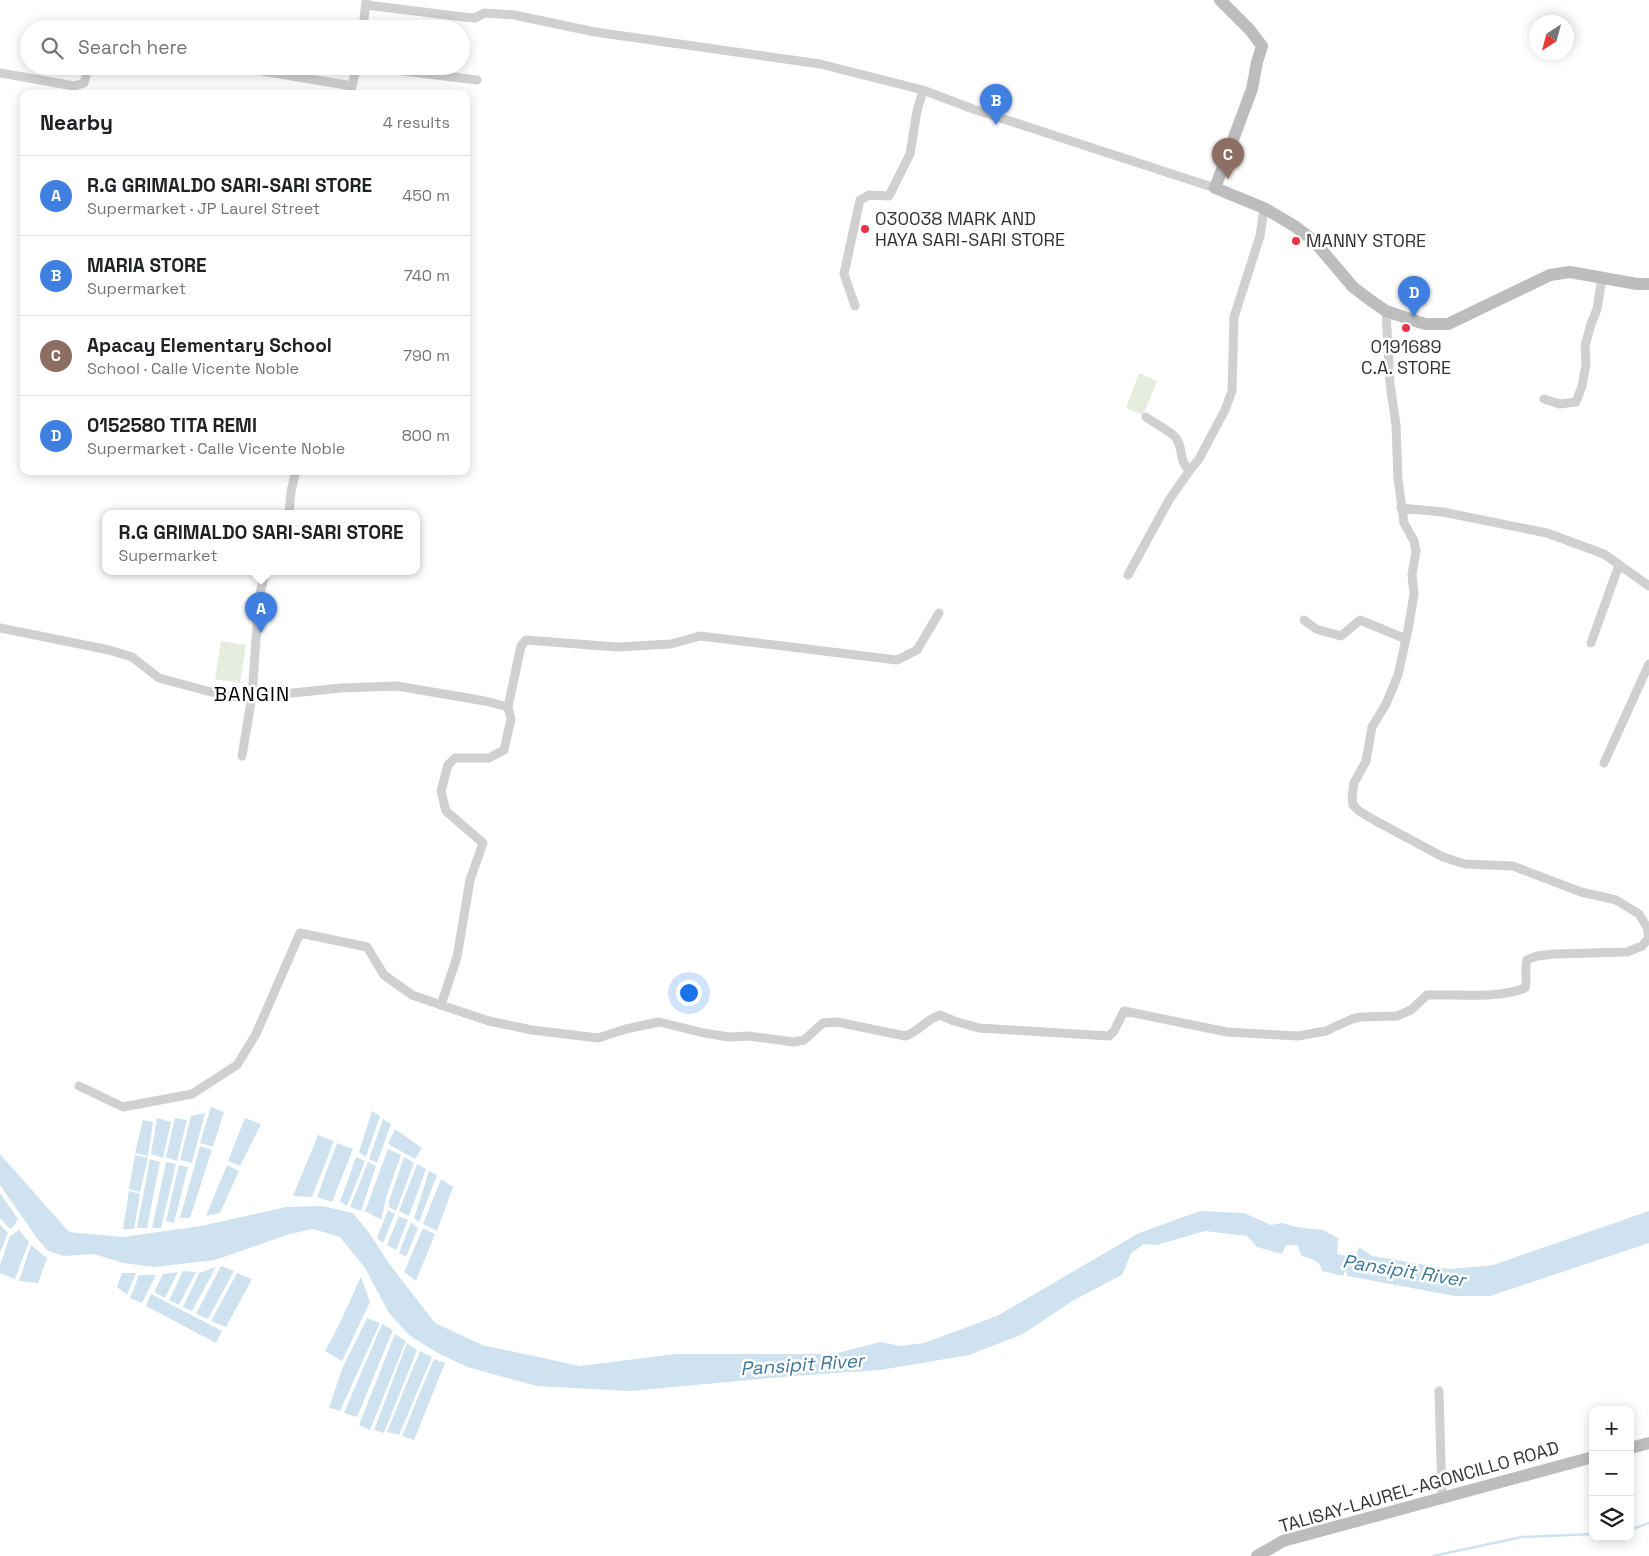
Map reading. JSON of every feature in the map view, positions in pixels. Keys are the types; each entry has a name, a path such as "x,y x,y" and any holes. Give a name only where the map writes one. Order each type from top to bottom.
{"street":[{"path":"1215,188 1252,88 1262,46 1250,30 1220,0"},
{"path":"364,20 366,2 475,18 484,13 514,15 595,32 820,64 923,90 973,109 1215,188 1264,208 1296,227 1313,240 1353,288 1386,311 1425,324 1448,324 1550,275 1570,272 1637,284 1649,284"},
{"path":"0,73 74,86 84,83 86,75"},
{"path":"277,75 351,90 355,75"},
{"path":"436,75 477,80"},
{"path":"855,306 844,274 860,200 869,196 889,196 910,154 917,112 923,90"},
{"path":"1128,575 1169,500 1199,459 1226,410 1232,391 1234,317 1260,236 1264,208"},
{"path":"1544,399 1559,404 1576,402 1582,386 1586,364 1585,346 1597,309 1602,278"},
{"path":"79,1086 123,1106 192,1094 237,1065 256,1034 300,933 367,947 384,975 412,995 489,1021 532,1030 598,1038 626,1029 659,1022 729,1037 748,1036 794,1042 804,1040 823,1023 837,1022 905,1036 913,1034 932,1018 940,1015 979,1028 1109,1036 1114,1032 1124,1011 1227,1032 1298,1036 1326,1031 1352,1019 1397,1016 1411,1010 1427,996 1515,992 1525,988 1527,979 1524,968 1527,960 1538,956 1588,952 1627,952 1642,946 1649,938 1647,927 1639,914 1616,900 1581,892 1513,866 1465,864 1443,857 1374,820 1353,805 1354,783 1366,761 1372,727 1386,704 1398,675 1414,594 1412,575 1416,551 1414,541 1404,523 1401,508 1396,425 1390,384 1386,311"},
{"path":"1146,417 1176,438 1180,446 1181,460 1190,470"},
{"path":"289,510 295,475"},
{"path":"1401,508 1452,514 1547,534 1604,554 1649,586"},
{"path":"1591,643 1619,564"},
{"path":"242,756 252,696 260,598 264,575"},
{"path":"441,1005 457,957 470,880 483,843 446,811 440,791 448,764 455,758 489,758 504,750 511,719 508,708 521,646 526,640 617,646 671,644 700,636 897,660 917,650 938,613"},
{"path":"1304,620 1316,629 1341,636 1360,620 1406,639"},
{"path":"0,628 109,650 132,657 159,678 222,695 244,698 341,688 397,686 485,701 508,708"},
{"path":"1604,763 1649,664"},
{"path":"1439,1391 1442,1498"},
{"path":"1634,1447 1649,1443"},
{"name":"TALISAY-LAUREL-AGONCILLO ROAD","path":"1257,1556 1283,1541 1589,1459"}],"shaded area":[{"path":"1139,373 1157,381 1143,415 1126,408"},
{"path":"221,641 246,645 240,683 215,679"}],"water":[{"path":"211,1107 224,1112 213,1147 200,1143"},
{"path":"372,1111 380,1116 366,1157 359,1152"},
{"path":"205,1113 192,1163 180,1160 191,1116"},
{"path":"157,1118 171,1122 163,1158 151,1154"},
{"path":"175,1118 187,1120 177,1161 166,1157"},
{"path":"245,1118 261,1124 240,1166 228,1161"},
{"path":"383,1119 391,1124 377,1163 369,1159"},
{"path":"143,1120 153,1122 148,1156 135,1153"},
{"path":"395,1129 422,1148 415,1159 388,1144"},
{"path":"318,1135 334,1141 312,1197 293,1196"},
{"path":"337,1143 353,1149 332,1202 317,1197"},
{"path":"200,1146 212,1150 190,1218 180,1218"},
{"path":"388,1149 401,1155 387,1195 381,1220 365,1211"},
{"name":"Pansipit River","path":"0,1154 69,1232 123,1237 201,1226 286,1207 322,1206 353,1213 435,1323 482,1345 580,1366 675,1354 834,1354 880,1342 901,1346 924,1343 997,1316 1139,1233 1200,1211 1244,1213 1271,1225 1282,1223 1323,1230 1338,1238 1337,1254 1356,1258 1359,1247 1372,1256 1450,1269 1493,1265 1649,1211 1649,1243 1490,1296 1455,1296 1347,1276 1346,1269 1343,1276 1322,1271 1317,1262 1302,1256 1297,1245 1286,1245 1282,1254 1257,1247 1247,1236 1205,1231 1157,1245 1144,1244 1131,1253 1122,1275 1074,1300 1023,1334 969,1355 880,1370 630,1391 537,1386 467,1367 436,1352 409,1335 389,1313 365,1268 340,1237 313,1229 290,1234 215,1260 154,1267 123,1263 94,1254 64,1256 48,1251 0,1185"},
{"path":"135,1155 148,1158 140,1192 129,1189"},
{"path":"356,1157 365,1161 347,1206 340,1202"},
{"path":"404,1157 414,1163 396,1211 389,1207 389,1201"},
{"path":"150,1159 160,1162 147,1228 137,1228"},
{"path":"166,1162 176,1164 161,1228 152,1228"},
{"path":"368,1162 376,1166 361,1211 350,1207"},
{"path":"417,1164 426,1169 409,1216 399,1211"},
{"path":"179,1165 188,1167 174,1223 166,1221"},
{"path":"227,1165 239,1171 220,1213 206,1216"},
{"path":"429,1171 437,1175 419,1222 414,1218"},
{"path":"441,1179 453,1187 437,1231 423,1224"},
{"path":"129,1191 140,1194 134,1229 123,1229"},
{"path":"0,1193 18,1219 10,1229 0,1218"},
{"path":"388,1210 395,1214 383,1243 377,1238"},
{"path":"399,1216 408,1220 396,1250 387,1245"},
{"path":"411,1222 418,1228 406,1257 399,1253"},
{"path":"0,1225 8,1233 0,1253"},
{"path":"423,1228 435,1234 416,1281 404,1272"},
{"path":"19,1230 29,1242 15,1279 0,1273 0,1265 10,1236"},
{"path":"31,1245 47,1258 38,1283 19,1281"},
{"path":"221,1266 234,1271 208,1319 196,1314"},
{"path":"216,1267 192,1311 183,1307 199,1273"},
{"path":"183,1271 196,1272 179,1305 169,1300"},
{"path":"178,1272 165,1298 154,1292 163,1274"},
{"path":"122,1273 136,1273 127,1295 117,1287"},
{"path":"237,1273 252,1279 226,1327 211,1321"},
{"path":"139,1275 156,1275 142,1303 130,1298"},
{"path":"361,1277 370,1302 342,1361 325,1351"},
{"path":"151,1294 222,1331 216,1343 146,1306"},
{"path":"367,1318 380,1323 340,1411 329,1408 342,1369"},
{"path":"382,1324 393,1330 357,1417 344,1413"},
{"path":"395,1334 406,1341 370,1430 359,1425"},
{"path":"407,1343 417,1350 384,1433 374,1430"},
{"path":"420,1351 432,1357 399,1435 387,1432"},
{"path":"434,1359 445,1363 414,1440 402,1436"}],"waterway":[{"path":"1634,1529 1649,1523"},
{"path":"1433,1556 1522,1537 1589,1534"}],"place":[{"name":"MARIA STORE","path":"996,125"},
{"name":"Apacay Elementary School","path":"1228,179"},
{"name":"030038 MARK AND HAYA SARI-SARI STORE","path":"865,229"},
{"name":"MANNY STORE","path":"1296,241"},
{"name":"0152580 TITA REMI","path":"1414,317"},
{"name":"0191689 C.A. STORE","path":"1406,328"},
{"name":"R.G GRIMALDO SARI-SARI STORE","path":"261,633"}],"district":[{"name":"BANGIN","path":"252,694"}]}
